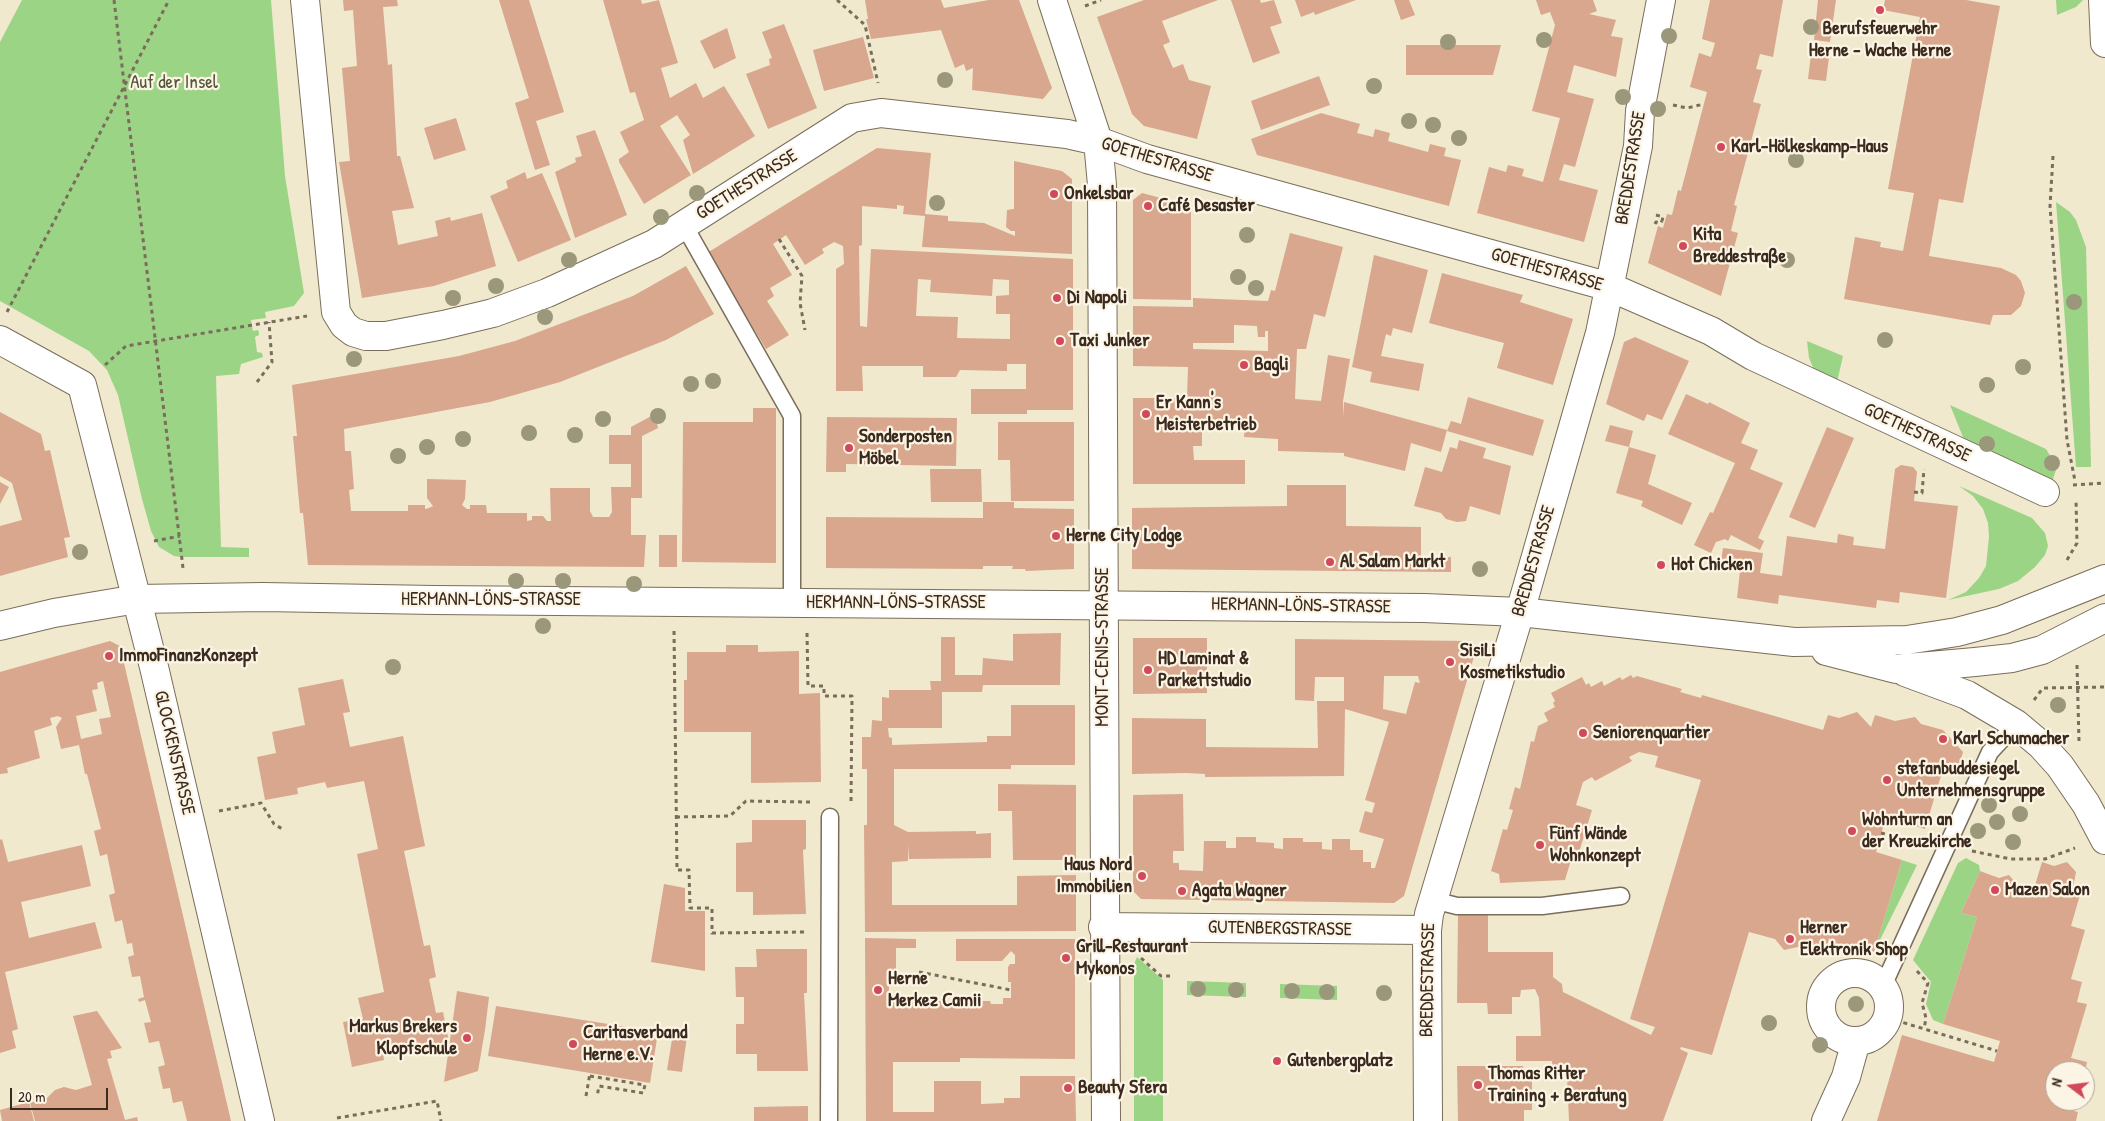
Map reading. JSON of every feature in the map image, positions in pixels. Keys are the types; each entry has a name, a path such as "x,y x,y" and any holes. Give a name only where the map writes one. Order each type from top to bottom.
{"street":[{"path":"305,0 324,313"},
{"name":"MONT-CENIS-STRASSE","path":"1052,0 1098,141 1102,184 1103,927 1106,1121"},
{"name":"BREDDESTRASSE","path":"1428,1121 1427,930 1433,900 1520,612 1600,333 1638,146 1640,111 1661,0"},
{"path":"2104,1 2105,44"},
{"name":"GOETHESTRASSE","path":"324,313 353,332 366,336 386,336 493,313 547,293 654,244 846,122 866,114 881,113 1049,131 1098,141 1147,159 1610,287 1711,332 1753,356 2045,492"},
{"path":"2,329 82,385"},
{"name":"GLOCKENSTRASSE","path":"82,385 137,599 260,1121"},
{"name":"HERMANN-LÖNS-STRASSE","path":"0,626 54,613 137,599 263,597 1424,608 1520,612 1794,642 1907,640 1940,636 2002,620 2105,579"},
{"name":"HERMANN-LÖNS-STRASSE","path":"1794,642 1896,669 1975,662 2028,654 2069,638 2105,618"},
{"path":"1896,669 2022,716 2041,745 2060,766 2086,804 2104,838"},
{"name":"GUTENBERGSTRASSE","path":"1103,927 1427,930"},
{"path":"1856,973 1873,978 1883,986 1890,1008 1888,1018 1876,1035 1856,1042 1844,1039 1832,1032 1824,1022 1821,1009 1823,997 1828,986 1838,978 1856,973"},
{"path":"1826,1121 1846,1077 1856,1042"}],"lane":[{"path":"684,225 789,407 792,416 799,603"},
{"path":"1883,986 1990,752 2022,716"},
{"path":"829,1121 830,819"},
{"path":"1433,900 1456,906 1542,906 1621,896"}],"path":[{"path":"114,0 157,340 183,569"},
{"path":"2,329 169,0"},
{"path":"837,0 865,25 878,82 881,113"},
{"path":"1687,108 1704,104"},
{"path":"2053,156 2050,206 2067,440 2075,484 2077,543 2074,552 2064,564"},
{"path":"1662,216 1662,221 1665,222"},
{"path":"779,239 802,276 800,303 805,330"},
{"path":"82,385 126,346 324,313"},
{"path":"257,382 272,362 269,322"},
{"path":"1914,492 1922,493 1924,468"},
{"path":"2075,484 2105,483"},
{"path":"153,541 180,536"},
{"path":"674,602 677,870 689,870 690,908 712,908 712,933 830,932"},
{"path":"676,817 730,816 746,801 812,802 812,822 830,819 851,822 852,696 824,696 824,686 808,686 799,603"},
{"path":"2077,659 2079,744"},
{"path":"2022,716 2043,688 2105,687"},
{"path":"189,817 261,803 274,824 284,830"},
{"path":"1881,833 1903,840"},
{"path":"1946,847 2011,859 2045,859 2104,838"},
{"path":"1139,956 1161,976 1174,976"},
{"path":"1894,960 1919,972 1928,983 1922,1003 1926,1018 1924,1029"},
{"path":"919,972 1011,990"},
{"path":"1888,1018 1997,1051"},
{"path":"586,1096 590,1074 645,1085 643,1093 599,1086 597,1098"},
{"path":"337,1118 437,1101 441,1121"}],"green space":[{"name":"Auf der Insel","path":"22,0 271,0 285,176 304,293 294,306 265,312 266,318 251,320 253,331 258,330 259,333 255,337 257,352 262,353 263,357 241,364 239,374 216,376 221,547 249,548 249,557 181,557 174,556 159,547 151,531 142,499 118,395 107,370 89,351 0,301 0,42"},
{"path":"2056,0 2083,0 2076,7 2057,15"},
{"path":"2056,202 2070,212 2076,220 2086,247 2091,467 2076,467"},
{"path":"1807,341 1843,356 1837,382 1815,372 1809,358"},
{"path":"1950,405 2046,449 2057,467 2052,482 1965,442"},
{"path":"1959,486 2032,518 2045,533 2048,546 2045,555 2035,567 2018,581 1999,589 1948,600 1966,592 1979,578 1986,566 1989,537 1988,523 1983,509 1973,496"},
{"path":"1966,858 1979,865 1980,871 1961,913 1977,917 1943,1024 1933,1020 1926,1004 1931,982 1913,960 1958,863"},
{"path":"1902,860 1917,865 1874,952"},
{"path":"1137,957 1163,980 1163,1121 1134,1121 1134,964"},
{"path":"1187,981 1246,983 1246,997 1187,995"},
{"path":"1280,984 1337,986 1337,1000 1280,998"}],"building":[{"path":"343,0 397,0 398,6 383,7 388,65 392,64 397,156 400,156 414,208 392,211 398,245 438,236 435,221 450,217 451,221 482,213 496,266 434,286 362,298 339,162 350,161 342,68 357,66 353,10 344,11"},
{"path":"499,0 529,0 564,112 536,121 550,165 535,170 515,103 529,98"},
{"path":"603,0 641,0 642,4 659,0 678,63 661,68 670,98 696,83 703,98 724,86 755,136 693,174 683,140 690,135 677,115 660,126 691,175 644,204 619,159 629,152 620,132 644,120 635,92 630,93"},
{"path":"865,0 941,0 944,8 989,0 1019,0 1052,88 1043,99 972,90 973,68 966,71 964,64 955,68 941,30 871,39 866,19 868,19"},
{"path":"1144,0 1218,0 1162,21 1170,42 1163,45 1173,68 1183,64 1189,80 1211,86 1197,139 1144,126 1132,114 1097,17"},
{"path":"1231,0 1260,0 1261,3 1274,0 1282,23 1270,27 1280,53 1253,63"},
{"path":"1295,0 1356,0 1315,15 1314,12 1301,17"},
{"path":"1394,0 1409,0 1415,15 1401,20"},
{"path":"1536,0 1593,0 1597,11 1589,14 1616,20 1611,36 1623,38 1616,77 1574,65 1567,92 1594,99 1575,167 1564,164 1559,180 1598,190 1584,242 1477,213 1489,167 1506,172 1508,165 1524,169 1522,176 1543,182 1560,118 1532,111 1555,25 1550,12 1541,15"},
{"path":"1710,0 1783,0 1773,57 1760,54 1756,69 1762,70 1753,102 1761,104 1734,205 1737,206 1731,231 1738,233 1721,296 1648,263 1658,226 1663,228 1667,214 1672,215 1678,190 1681,191 1707,92 1690,87 1699,53 1711,57 1715,43 1702,39"},
{"path":"1818,0 1836,0 1830,42 1814,40"},
{"path":"1885,0 1966,0 2000,6 1963,203 1939,199 1929,256 2001,268 2016,275 2021,281 2025,293 2021,306 2011,315 1993,315 1990,325 1844,299 1855,237 1881,242 1880,247 1903,251 1914,193 1888,189 1920,17 1883,10"},
{"path":"784,24 817,108 768,129 746,74 770,65 769,59 772,58 762,32"},
{"path":"727,28 736,58 714,69 700,41"},
{"path":"863,37 874,78 824,91 813,50"},
{"path":"1406,45 1501,45 1493,75 1406,75"},
{"path":"1811,54 1829,57 1826,81 1808,79"},
{"path":"1319,76 1330,105 1261,130 1251,101"},
{"path":"1321,113 1360,124 1357,133 1373,137 1375,129 1390,133 1388,141 1428,152 1430,144 1446,148 1444,156 1461,160 1449,206 1257,155 1251,139"},
{"path":"456,118 466,150 434,160 424,128"},
{"path":"595,130 627,215 575,238 555,172 576,162 575,158 582,156 576,136"},
{"path":"877,148 931,153 925,214 948,216 948,221 984,223 1015,236 1015,231 1011,231 1006,227 1007,210 1014,209 1014,161 1062,171 1072,179 1072,254 922,247 925,216 903,214 904,206 897,205 897,209 862,206 862,245 859,246 860,326 867,327 871,249 1073,259 1073,410 1027,410 1027,414 971,414 971,389 1026,389 1026,364 1007,364 1007,371 960,370 956,377 923,377 923,366 862,366 863,391 836,391 836,269 844,264 843,246 834,242 822,249 824,253 805,265 786,235 773,244 792,275 770,288 774,296 767,301 789,335 766,349 707,253","holes":["918,279 931,280 930,292 992,296 993,279 1009,280 1009,295 996,296 996,314 1010,314 1010,339 957,338 958,317 916,316"]},
{"path":"525,172 527,179 542,173 571,240 518,262 490,196 508,188 506,181"},
{"path":"1142,193 1191,206 1191,300 1133,299 1133,200"},
{"path":"1290,233 1343,247 1325,317 1314,314 1306,349 1297,349 1295,399 1321,401 1328,355 1350,359 1343,401 1343,418 1344,402 1447,430 1441,452 1411,443 1405,471 1344,456 1344,453 1278,451 1278,439 1244,437 1245,423 1204,423 1195,418 1195,424 1202,428 1202,446 1193,446 1194,460 1245,460 1245,484 1133,484 1133,398 1187,398 1188,367 1133,366 1133,306 1193,307 1193,298 1268,301 1271,290 1275,291","holes":["1234,325 1257,326 1258,337 1265,337 1265,331 1268,331 1268,351 1193,349 1193,343 1234,343"]},
{"path":"1374,255 1428,270 1412,333 1393,328 1391,336 1386,334 1381,356 1424,364 1419,391 1370,382 1372,372 1352,367"},
{"path":"686,266 714,314 666,340 560,382 490,402 344,429 345,451 351,451 354,489 349,490 351,511 408,511 408,505 425,505 425,509 429,508 433,506 427,498 427,479 466,480 465,499 462,505 467,509 470,509 470,505 486,505 487,513 527,513 527,521 532,520 532,516 543,516 547,521 551,521 550,488 590,488 590,511 593,517 609,517 612,512 611,487 631,487 631,464 609,464 609,435 631,435 631,427 655,414 658,428 642,436 642,498 631,498 631,535 646,535 644,567 308,565 303,513 300,513 293,436 297,436 292,385 459,356 515,341 633,296"},
{"path":"1442,273 1523,295 1520,302 1573,319 1553,385 1497,368 1504,343 1429,323"},
{"path":"1635,337 1689,361 1662,420 1647,414 1644,421 1606,404 1624,342"},
{"path":"1686,394 1708,404 1709,402 1750,423 1741,443 1758,450 1750,469 1783,483 1758,538 1764,541 1760,550 1731,535 1728,541 1725,539 1716,542 1711,553 1694,545 1710,512 1713,513 1735,463 1668,434"},
{"path":"1468,397 1544,420 1533,456 1447,431 1451,421 1461,424"},
{"path":"753,408 776,408 776,563 682,562 683,422 753,422"},
{"path":"0,412 41,434 45,451 50,450 70,537 64,538 68,557 0,576 0,526 22,520 12,483 0,476"},
{"path":"827,417 957,418 956,466 846,464 846,472 826,472"},
{"path":"998,422 1074,422 1074,501 1011,501 1010,460 998,460"},
{"path":"1610,425 1633,431 1629,447 1605,441"},
{"path":"1827,427 1854,438 1815,528 1789,517"},
{"path":"1459,440 1486,448 1483,458 1511,466 1500,515 1470,506 1466,521 1457,522 1446,519 1441,513 1414,506 1425,467 1442,472 1450,447 1457,449"},
{"path":"1629,447 1656,455 1648,484 1692,503 1682,525 1641,506 1643,501 1616,493"},
{"path":"1901,465 1913,467 1917,472 1914,501 1958,506 1946,598 1900,592 1899,603 1877,600 1876,608 1779,595 1778,604 1737,598 1740,571 1720,568 1723,548 1763,553 1760,573 1782,576 1787,536 1837,543 1838,534 1854,537 1853,545 1885,549 1895,469"},
{"path":"930,469 981,469 982,502 931,502"},
{"path":"0,482 9,487 0,504"},
{"path":"1287,485 1346,485 1346,526 1421,527 1421,569 1422,557 1451,557 1451,572 1132,569 1132,508 1287,506"},
{"path":"983,502 1014,502 1014,508 1074,509 1074,569 1026,571 1025,569 1012,569 1013,566 983,566 983,569 826,568 826,517 983,518"},
{"path":"659,535 677,535 677,567 659,567"},
{"path":"1061,633 1060,685 983,685 982,692 942,692 942,728 888,728 889,737 892,738 892,745 987,742 987,736 1011,736 1011,705 1075,705 1075,765 1011,765 1011,769 894,769 894,825 908,832 976,831 976,834 991,833 991,858 909,859 908,845 908,861 892,862 892,905 1017,905 1017,876 1076,875 1076,931 865,932 864,825 867,825 867,769 862,769 862,737 871,737 872,720 882,721 882,697 889,698 889,690 931,690 930,681 941,681 941,637 955,637 955,675 982,675 983,658 1013,661 1013,634"},
{"path":"1133,638 1207,638 1207,693 1133,694"},
{"path":"1295,639 1468,641 1475,653 1404,896 1394,903 1141,899 1133,891 1133,795 1183,794 1184,851 1173,851 1173,863 1179,863 1179,870 1203,871 1204,841 1226,841 1226,848 1236,848 1236,837 1256,837 1256,842 1274,843 1274,848 1283,849 1283,838 1303,838 1303,842 1322,842 1322,849 1332,850 1332,839 1350,839 1350,850 1363,850 1363,862 1371,862 1371,868 1375,868 1384,839 1359,832 1365,811 1372,813 1375,803 1365,800 1389,722 1345,709 1344,776 1205,777 1205,774 1187,773 1132,774 1132,718 1206,719 1206,747 1318,748 1317,701 1344,701 1344,677 1315,677 1314,701 1295,700","holes":["1384,676 1418,676 1420,683 1415,682 1406,714 1383,709"]},
{"path":"110,641 120,646 231,1121 187,1121 182,1101 173,1103 170,1088 163,1089 158,1067 165,1065 159,1041 149,1043 144,1023 151,1022 145,1000 139,1002 138,999 144,997 140,976 132,977 128,957 134,955 132,943 127,944 122,920 115,922 109,895 115,893 107,854 100,856 94,831 101,829 87,774 85,774 79,745 61,749 56,727 62,718 58,716 50,718 52,725 34,731 40,758 7,768 8,773 0,774 0,672","holes":["103,681 111,717 99,719 102,734 81,739 76,716 97,711 92,690 98,689 97,683"]},
{"path":"726,645 758,645 758,652 799,651 799,694 820,693 821,782 751,783 751,732 684,732 684,680 687,680 687,652 726,652"},
{"path":"1631,675 1633,678 1637,676 1682,689 1680,692 1701,698 1702,695 1823,730 1828,715 1839,718 1857,712 1871,727 1875,715 1895,721 1915,717 1921,724 1943,730 1963,752 1958,768 1945,771 1943,769 1925,829 1886,817 1876,852 1902,860 1874,952 1864,949 1845,954 1829,938 1826,952 1809,948 1807,945 1784,950 1775,939 1749,932 1712,1055 1681,1047 1680,1049 1688,1053 1663,1121 1569,1121 1567,1076 1553,1076 1552,1061 1516,1061 1516,1036 1541,1036 1539,998 1535,989 1521,990 1520,997 1512,997 1512,1014 1488,1014 1487,1003 1457,1003 1458,915 1488,914 1488,952 1553,952 1553,977 1562,984 1563,992 1651,1035 1655,1027 1630,1019 1701,780 1655,767 1658,756 1639,752 1629,757 1632,761 1595,781 1592,777 1583,782 1576,805 1592,810 1576,862 1571,860 1565,880 1500,883 1499,874 1491,871 1503,829 1507,830 1513,810 1509,809 1515,787 1520,789 1531,741 1534,742 1538,726 1548,721 1544,713 1555,707 1553,703 1555,701 1551,693 1582,677 1586,685 1589,683 1591,687 1602,681 1604,686 1620,677 1622,680"},
{"path":"343,679 350,712 343,713 350,747 403,736 425,846 404,851 424,946 430,945 436,977 429,979 436,1013 443,1012 450,1047 412,1054 411,1048 383,1054 384,1060 352,1067 343,1022 363,1019 358,998 384,992 357,854 378,849 364,781 327,788 325,782 297,788 298,794 265,800 257,757 276,753 272,732 305,725 298,688"},
{"path":"998,784 1076,785 1076,860 1013,860 1012,811 998,811"},
{"path":"752,820 806,820 806,849 803,850 806,914 753,915 753,892 736,892 736,843 752,842"},
{"path":"2,839 8,862 82,845 91,886 21,902 29,938 95,922 102,948 5,972 18,1029 12,1031 16,1048 0,1053 0,840"},
{"path":"2042,862 2054,866 2067,862 2076,872 2072,893 2080,895 2071,926 2085,930 2071,979 2082,982 2077,1002 2087,1004 2071,1058 2083,1061 2045,1061 2045,1111 2078,1112 2076,1121 1877,1121 1902,1035 1994,1062 2000,1041 1943,1024 1977,917 1961,913 1980,871 1999,878 2009,875 2025,894 2032,895"},
{"path":"664,884 685,888 685,911 705,911 705,971 651,962"},
{"path":"865,938 916,939 916,948 896,948 896,972 899,975 896,981 889,981 889,1001 990,1001 991,1004 1003,1004 1003,998 1011,998 1011,982 1008,982 1008,967 1010,964 1015,964 1015,955 1011,951 1002,961 956,961 956,939 1075,939 1075,1059 960,1058 960,1062 893,1062 893,1112 934,1112 934,1081 981,1081 981,1104 1004,1103 1004,1098 1020,1098 1020,1076 1075,1076 1076,1121 866,1121"},
{"path":"756,949 807,949 807,993 804,993 808,1071 757,1071 757,1054 736,1054 736,1024 744,1024 744,997 736,997 735,967 757,967"},
{"name":"Markus Brekers Klopfschule","path":"457,991 489,997 485,1030 478,1071 444,1082"},
{"name":"Caritasverband Herne e.V.","path":"496,1006 658,1032 650,1083 488,1056"},
{"path":"97,1011 122,1048 110,1051 112,1058 107,1059 125,1120 137,1117 138,1121 35,1121 30,1103 47,1098 55,1090 64,1087 76,1090 92,1085 73,1016"},
{"path":"674,1027 688,1029 682,1072 667,1070"},
{"path":"1457,1066 1523,1066 1524,1079 1532,1078 1532,1110 1524,1110 1524,1121 1458,1121"},
{"path":"29,1102 34,1121 2,1121 0,1110"},
{"path":"808,1106 808,1121 754,1121 754,1107"}],"place":[{"name":"Berufsfeuerwehr Herne - Wache Herne","path":"1880,10"},
{"name":"Karl-Hölkeskamp-Haus","path":"1721,147"},
{"name":"Onkelsbar","path":"1054,194"},
{"name":"Café Desaster","path":"1148,206"},
{"name":"Kita Breddestraße","path":"1683,246"},
{"name":"Di Napoli","path":"1057,298"},
{"name":"Taxi Junker","path":"1060,341"},
{"name":"Bagli","path":"1244,365"},
{"name":"Er Kann's Meisterbetrieb","path":"1146,414"},
{"name":"Sonderposten Möbel","path":"849,448"},
{"name":"Herne City Lodge","path":"1056,536"},
{"name":"Al Salam Markt","path":"1330,562"},
{"name":"Hot Chicken","path":"1661,565"},
{"name":"ImmoFinanzKonzept","path":"109,656"},
{"name":"SisiLi Kosmetikstudio","path":"1450,662"},
{"name":"HD Laminat & Parkettstudio","path":"1148,670"},
{"name":"Seniorenquartier","path":"1583,733"},
{"name":"Karl Schumacher","path":"1943,739"},
{"name":"stefanbuddesiegel Unternehmensgruppe","path":"1887,780"},
{"name":"Wohnturm an der Kreuzkirche","path":"1852,831"},
{"name":"Fünf Wände Wohnkonzept","path":"1540,845"},
{"name":"Haus Nord Immobilien","path":"1142,876"},
{"name":"Mazen Salon","path":"1995,890"},
{"name":"Agata Wagner","path":"1182,891"},
{"name":"Herner Elektronik Shop","path":"1790,939"},
{"name":"Grill-Restaurant Mykonos","path":"1066,958"},
{"name":"Herne Merkez Camii","path":"878,990"},
{"name":"Markus Brekers Klopfschule","path":"467,1038"},
{"name":"Caritasverband Herne e.V.","path":"573,1044"},
{"name":"Gutenbergplatz","path":"1277,1061"},
{"name":"Thomas Ritter Training + Beratung","path":"1478,1085"},
{"name":"Beauty Sfera","path":"1068,1088"}]}
